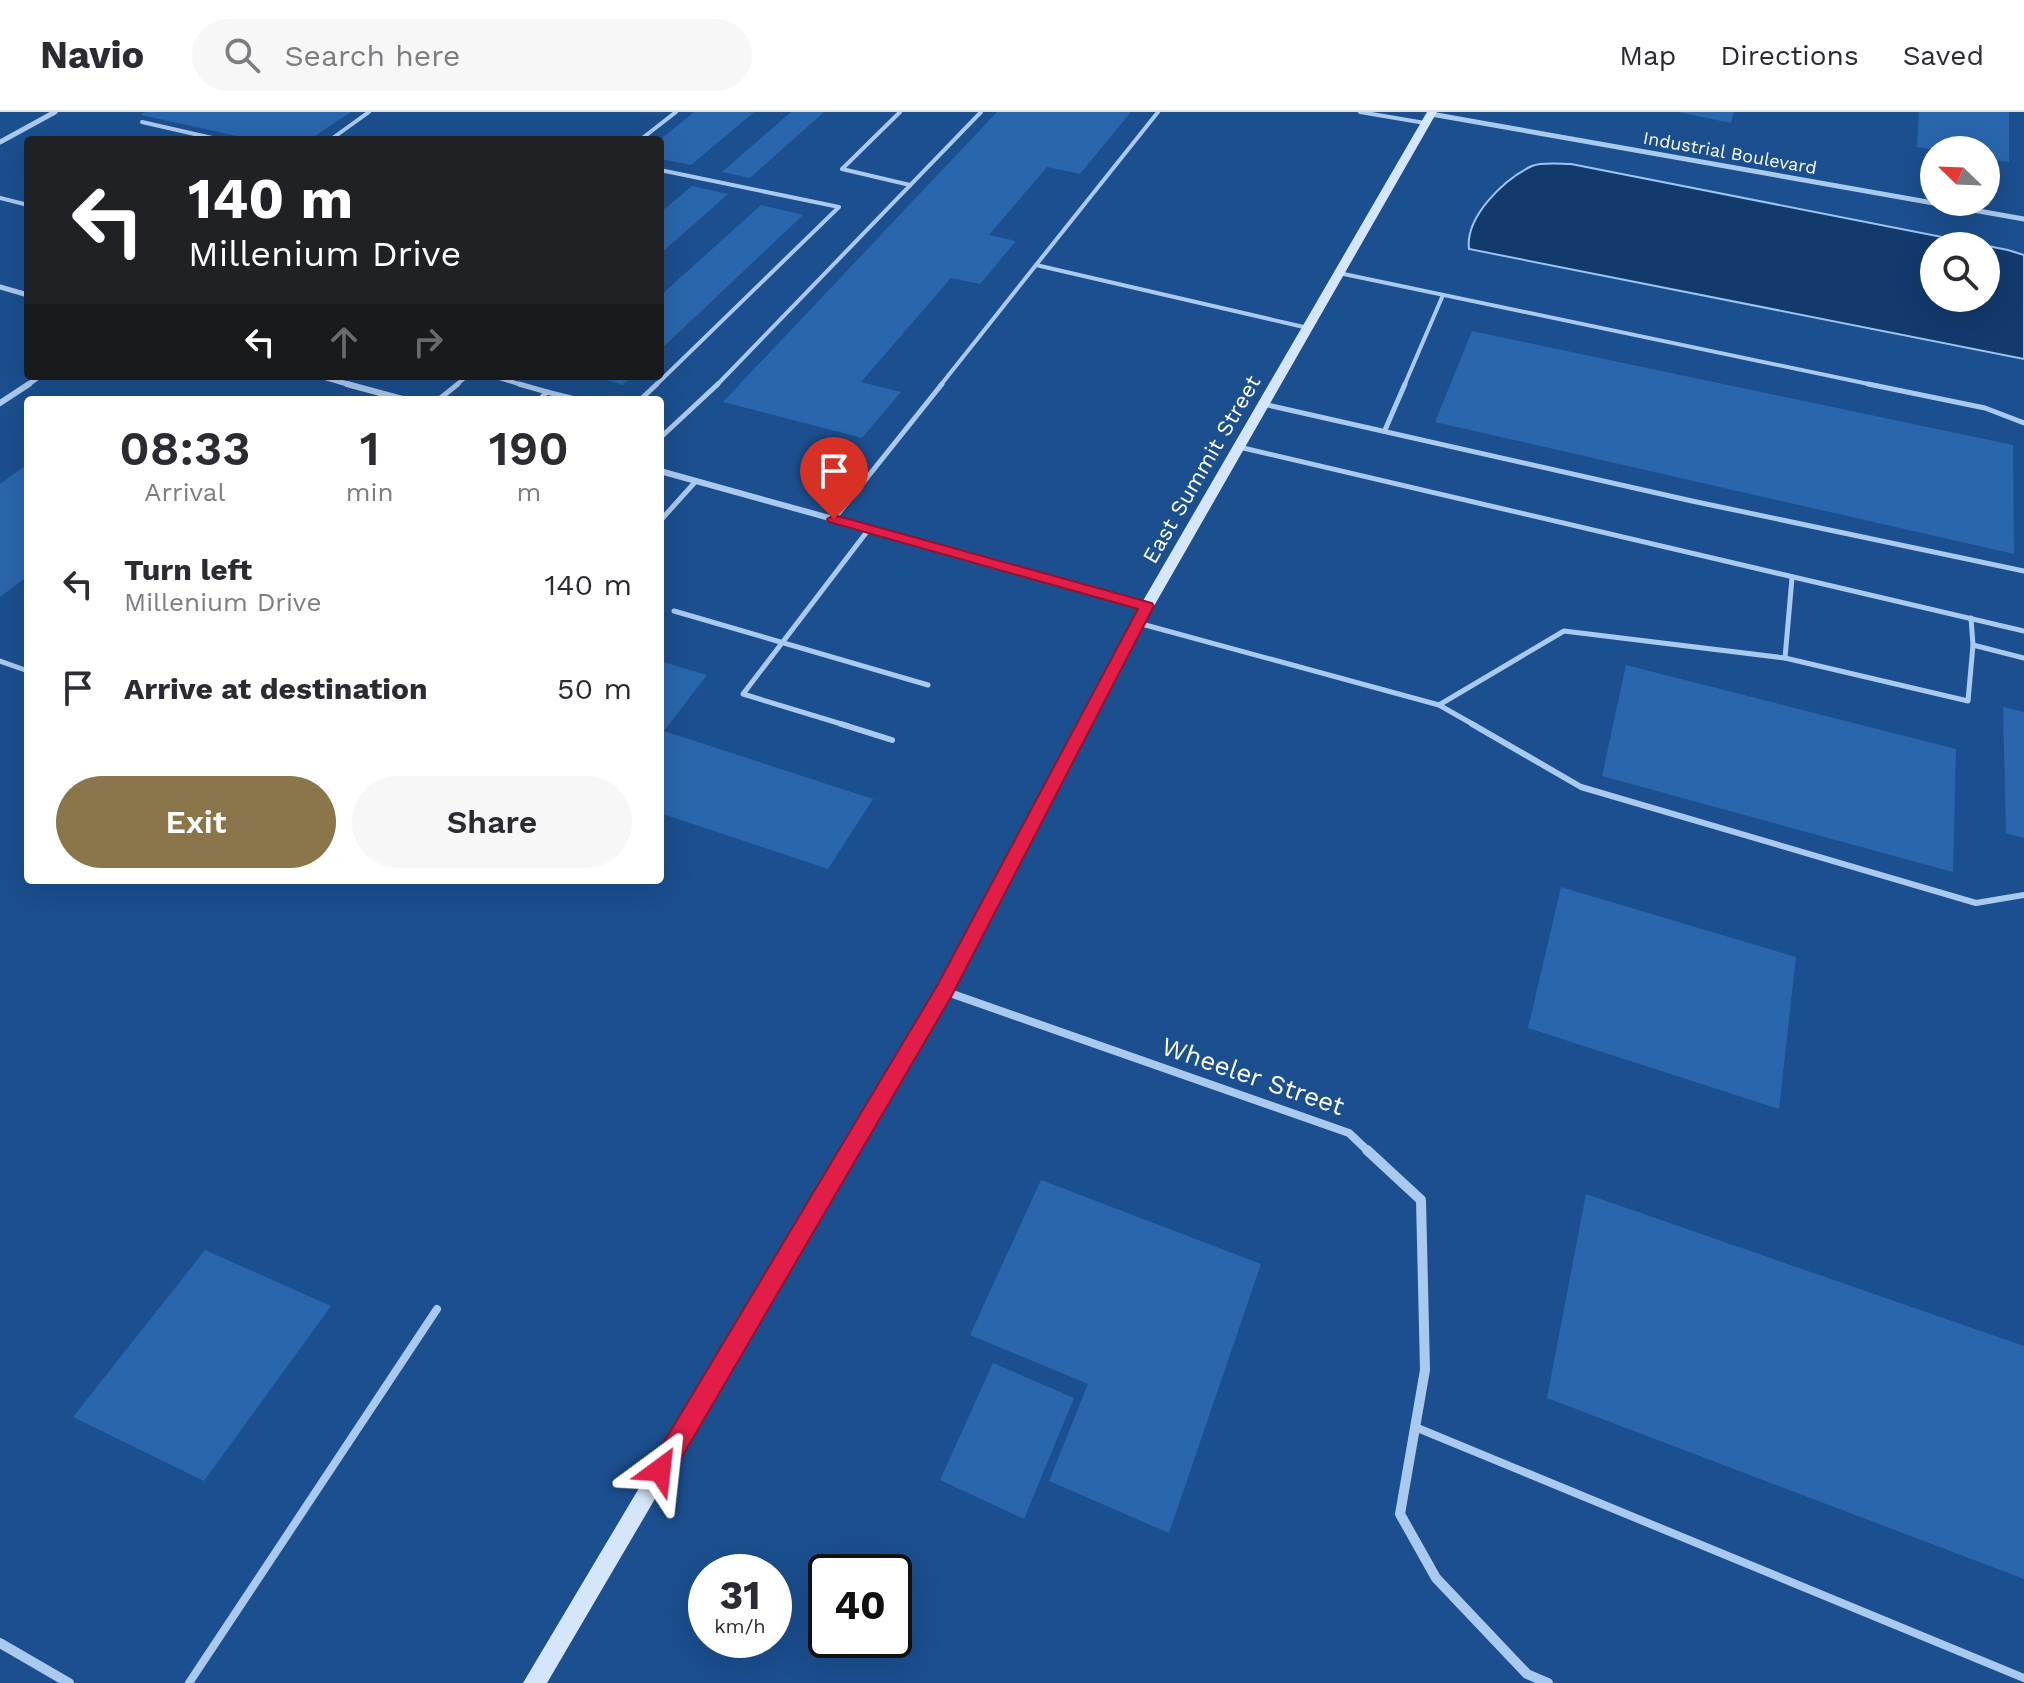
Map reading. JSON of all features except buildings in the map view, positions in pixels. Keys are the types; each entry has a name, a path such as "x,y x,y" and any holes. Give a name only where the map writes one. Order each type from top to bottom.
{"street":[{"path":"0,142 55,112"},
{"name":"Industrial Boulevard","path":"1429,117 2024,219"},
{"name":"East Summit Street","path":"534,1683 944,991 1147,606 1429,117"},
{"path":"0,287 24,294"},
{"path":"0,403 34,380"},
{"path":"334,380 392,396"},
{"path":"664,472 1147,606"},
{"name":"Wheeler Street","path":"944,991 1349,1133 1421,1200 1425,1370 1400,1514 1436,1578 1527,1674 1548,1683"},
{"path":"0,1643 69,1683"}],"lane":[{"path":"336,136 369,112"},
{"path":"645,136 676,112"},
{"path":"900,112 842,169 910,185"},
{"path":"664,434 697,405 981,112"},
{"path":"834,519 1158,112"},
{"path":"1360,112 1429,117"},
{"path":"142,122 203,136"},
{"path":"664,171 839,207 664,377"},
{"path":"0,198 24,204"},
{"path":"1036,265 1308,328"},
{"path":"1339,273 1985,408 2024,423"},
{"path":"1385,430 1443,295"},
{"path":"443,396 462,380"},
{"path":"506,380 563,396"},
{"path":"644,396 661,380"},
{"path":"543,396 547,392"},
{"path":"1263,404 1692,501 2024,571"},
{"path":"1239,447 2024,631"},
{"path":"664,517 696,481"},
{"path":"869,529 743,694 892,740"},
{"path":"1785,658 1792,578"},
{"path":"674,611 928,685"},
{"path":"1439,705 1564,631 1785,658 1968,701 1973,645 1971,618"},
{"path":"1138,623 1439,705 1581,787 1976,903 2024,895"},
{"path":"1973,645 2024,658"},
{"path":"0,661 24,670"},
{"path":"189,1683 437,1309"},
{"path":"1415,1427 2024,1678"}],"water":[{"path":"1546,164 1571,164 1920,233 1920,312 2000,312 2000,248 2024,255 2024,359 1469,249 1473,224 1488,200 1521,172"}],"route":[{"path":"660,1470 944,991 1147,606 834,519"}]}
